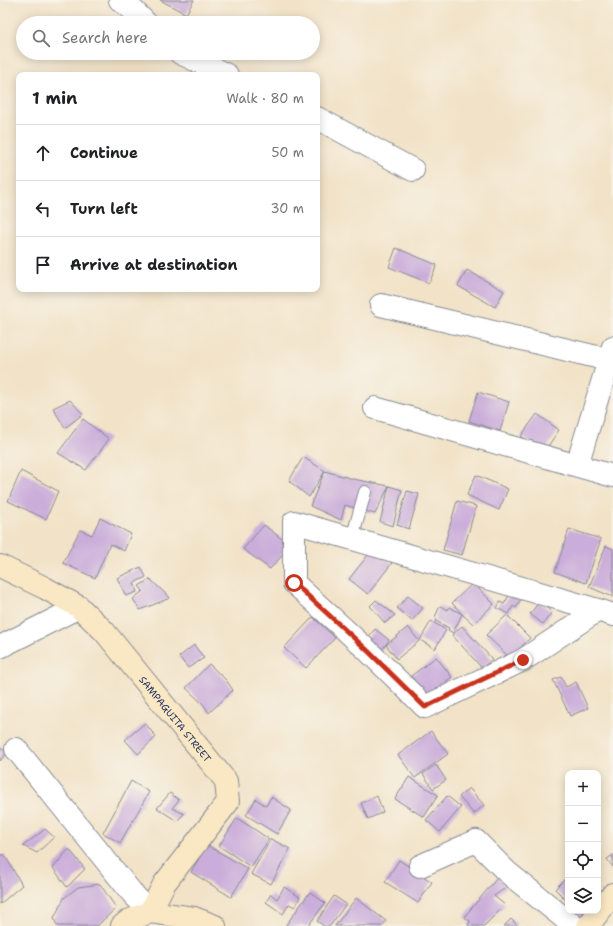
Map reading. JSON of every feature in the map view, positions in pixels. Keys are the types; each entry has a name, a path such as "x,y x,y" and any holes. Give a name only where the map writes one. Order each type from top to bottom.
{"street":[{"path":"120,0 139,16"},
{"path":"195,60 221,72"},
{"path":"320,120 414,170"},
{"path":"381,304 611,353 577,464"},
{"path":"375,408 577,464 613,476"},
{"path":"294,522 352,539 605,612 523,660 425,707 366,649 294,583 294,522"},
{"name":"SAMPAGUITA STREET","path":"0,566 45,588 79,607 104,631 226,781 228,802 164,884 150,912"},
{"path":"0,647 79,607"},
{"path":"16,750 150,912"},
{"path":"420,866 476,841 507,872 574,926"},
{"path":"588,926 613,894"},
{"path":"122,926 128,920 150,912 194,918 215,926"}],"lane":[{"path":"352,539 364,492"}],"building":[{"path":"160,0 194,0 186,14"},
{"path":"396,248 437,265 429,283 389,267"},
{"path":"467,270 504,291 495,307 458,286"},
{"path":"478,392 509,402 500,431 469,421"},
{"path":"70,400 83,414 65,428 53,408"},
{"path":"537,414 559,430 544,452 521,436"},
{"path":"83,419 109,439 86,470 58,453"},
{"path":"303,457 325,471 309,497 289,481"},
{"path":"21,471 58,491 46,519 8,501"},
{"path":"325,471 353,479 389,486 375,514 345,505 341,520 310,506"},
{"path":"476,475 508,489 499,510 467,495"},
{"path":"389,486 402,490 393,526 380,522"},
{"path":"407,491 419,494 409,529 397,525"},
{"path":"457,501 476,506 462,555 443,550"},
{"path":"100,518 131,534 124,551 110,544 95,578 63,563 80,530 92,535"},
{"path":"264,525 291,546 270,569 243,549"},
{"path":"569,529 601,539 586,583 555,572"},
{"path":"606,546 613,549 613,597 589,587"},
{"path":"373,549 392,563 368,594 349,579"},
{"path":"141,567 146,577 134,583 137,592 126,596 117,578"},
{"path":"150,579 170,598 140,610 133,599 143,591 139,586"},
{"path":"473,583 494,604 473,624 452,603"},
{"path":"513,589 522,597 516,608 513,606 509,614 497,608 500,602 504,604"},
{"path":"408,596 423,608 412,621 397,608"},
{"path":"376,600 395,615 385,623 370,606"},
{"path":"539,602 552,612 543,624 530,614"},
{"path":"440,606 448,610 449,607 462,614 453,633 448,630 449,628 436,621 437,619 435,617"},
{"path":"507,615 530,638 510,658 486,635"},
{"path":"313,617 335,638 306,668 284,648"},
{"path":"431,621 446,630 435,649 420,640"},
{"path":"462,626 492,659 482,668 452,635"},
{"path":"408,627 419,641 397,659 386,645"},
{"path":"375,629 389,640 379,654 365,641"},
{"path":"194,645 204,658 188,668 179,657"},
{"path":"436,657 452,677 427,696 411,676"},
{"path":"209,664 226,680 233,690 209,713 203,704 186,688"},
{"path":"561,677 566,687 576,682 588,708 570,716 553,680"},
{"path":"145,723 156,737 138,754 125,740"},
{"path":"431,731 448,754 415,778 398,755"},
{"path":"0,747 7,753 0,761"},
{"path":"436,765 446,780 433,789 423,774"},
{"path":"409,777 438,795 424,817 395,799"},
{"path":"131,781 149,792 120,843 103,833"},
{"path":"469,788 484,805 474,814 459,797"},
{"path":"170,793 179,800 172,808 184,814 177,821 157,808"},
{"path":"377,796 383,812 368,819 361,803"},
{"path":"447,796 461,807 440,832 426,820"},
{"path":"271,797 291,810 277,834 246,815 256,799 266,806"},
{"path":"237,818 269,839 251,867 219,846"},
{"path":"45,829 54,837 37,853 23,846"},
{"path":"271,839 290,849 271,884 251,874"},
{"path":"207,845 248,869 231,897 191,872"},
{"path":"69,849 85,869 67,887 53,868"},
{"path":"4,854 22,885 0,904 0,856"},
{"path":"613,855 613,867 607,859"},
{"path":"399,860 432,882 418,903 385,882"},
{"path":"498,877 507,887 494,896 505,905 484,926 468,926 470,921 464,917"},
{"path":"565,879 565,899 555,889"},
{"path":"100,884 116,908 97,926 57,926 54,918 64,898 78,887"},
{"path":"284,887 300,897 295,907 289,904 283,914 266,902 271,894 277,899"},
{"path":"310,892 325,903 308,926 286,925"},
{"path":"334,896 346,904 330,926 324,926 317,921"},
{"path":"356,898 386,921 382,926 335,926"},
{"path":"573,914 587,914 581,921"},
{"path":"511,919 518,926 504,926"}],"route":[{"path":"294,583 366,649 425,707 523,660"}]}
